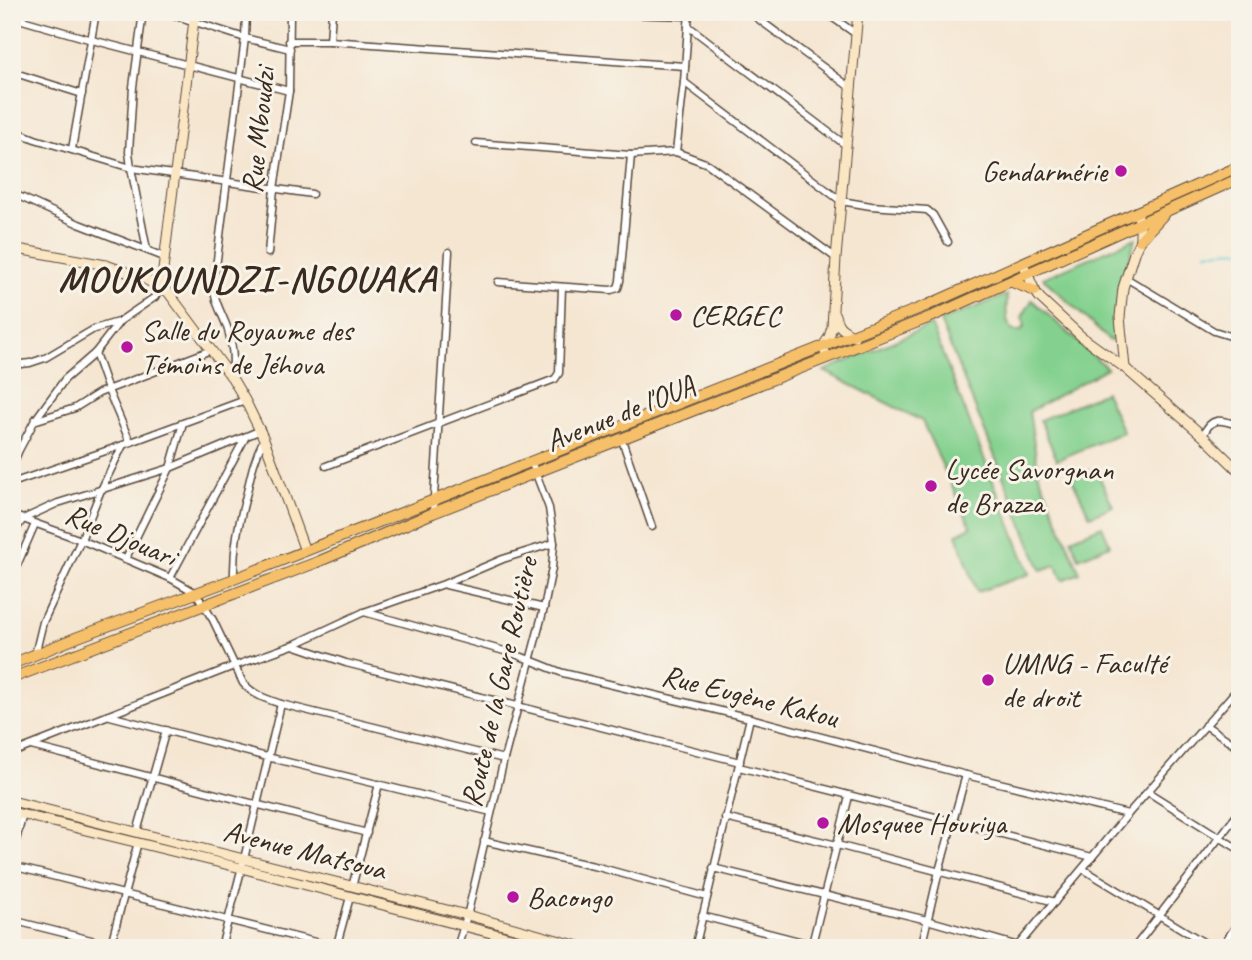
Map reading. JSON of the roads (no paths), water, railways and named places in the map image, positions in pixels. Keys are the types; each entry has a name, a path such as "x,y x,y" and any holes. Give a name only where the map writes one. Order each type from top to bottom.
{"main road":[{"name":"Avenue de l'OUA","path":"12,664 823,346 856,341 1012,282 1240,166"},
{"name":"Avenue de l'OUA","path":"12,678 315,563 433,513 827,358 856,341 1023,264 1138,218 1167,211 1240,178"},
{"path":"1140,240 1167,211"},
{"path":"1012,282 1035,291"}],"street":[{"path":"72,149 96,12"},
{"path":"144,12 137,51 129,152 147,250"},
{"path":"164,12 194,17 245,38 290,49"},
{"path":"232,378 234,354 213,293 246,12"},
{"name":"Rue Mboudzi","path":"268,253 274,189 289,90 290,12"},
{"path":"330,41 332,12"},
{"path":"557,12 689,14 676,152"},
{"path":"749,12 851,88"},
{"path":"825,12 856,34"},
{"path":"827,358 823,346 830,337 858,12"},
{"path":"12,17 239,79 289,90"},
{"path":"12,365 45,358 94,329 120,321 151,300 158,292 161,286 194,17"},
{"path":"688,26 847,146"},
{"path":"289,41 330,41 685,66"},
{"path":"12,72 82,94"},
{"path":"684,82 841,201 927,210 933,215 948,242"},
{"path":"12,130 131,168 312,194"},
{"path":"476,143 631,155 676,152 708,164 836,258"},
{"path":"498,282 611,290 618,288 631,155"},
{"path":"12,193 79,224 164,257"},
{"path":"1125,368 1121,298 1140,240 1138,218"},
{"path":"12,248 106,265 161,286 175,299 245,400 262,435 305,551"},
{"path":"433,513 449,252"},
{"path":"1023,264 1035,291 1082,337 1125,368 1240,472"},
{"path":"1126,278 1214,331 1240,339"},
{"path":"326,466 557,377 562,287"},
{"path":"833,307 836,323 856,341"},
{"path":"12,466 16,449 65,379 95,353 120,321"},
{"path":"35,420 75,408 99,393 211,350"},
{"path":"95,353 130,442"},
{"path":"12,483 245,400"},
{"path":"1203,436 1207,425 1212,421 1226,421 1240,426"},
{"path":"125,560 170,468 183,423"},
{"path":"12,530 17,528 23,519 58,503 170,468 245,438 262,435"},
{"path":"233,579 236,533 262,435"},
{"path":"170,579 245,438"},
{"path":"622,440 652,527"},
{"path":"35,655 43,622 122,445"},
{"name":"Route de la Gare Routière","path":"457,948 552,568 554,542 550,508 531,461"},
{"name":"Rue Djouari","path":"12,515 81,540 170,579 195,593 205,606 243,683 261,697 504,759"},
{"path":"12,577 34,524"},
{"path":"12,753 293,645 365,612 554,542"},
{"path":"444,584 544,608"},
{"name":"Rue Eugène Kakou","path":"365,612 530,659 563,673 1128,814"},
{"path":"293,645 346,663 517,705 849,796 1092,857"},
{"path":"713,868 927,920 1019,947 1128,814 1240,685"},
{"path":"221,948 281,704"},
{"path":"108,715 491,812"},
{"path":"695,948 750,718"},
{"path":"1206,725 1240,748"},
{"path":"110,946 151,778 166,730"},
{"path":"31,746 367,833"},
{"path":"922,948 939,871 966,775"},
{"path":"12,866 337,948 379,784"},
{"path":"1148,792 1240,850"},
{"path":"812,946 849,796"},
{"name":"Avenue Matsoua","path":"12,801 137,837 351,892 586,948"},
{"path":"1134,948 1240,811"},
{"name":"Avenue Matsoua","path":"12,812 137,837"},
{"path":"12,855 23,814"},
{"path":"725,818 1055,902"},
{"path":"484,841 598,867 707,897"},
{"path":"1083,869 1213,948"},
{"path":"702,916 826,948"},
{"path":"12,920 123,948"},
{"name":"Avenue Matsoua","path":"465,920 549,948"},
{"path":"1221,948 1240,920"}],"waterway":[{"path":"1206,252 1240,250"}],"place":[{"name":"Gendarmérie","path":"1121,171"},
{"name":"CERGEC","path":"676,315"},
{"name":"Salle du Royaume des Témoins de Jéhova","path":"127,347"},
{"name":"Lycée Savorgnan de Brazza","path":"931,486"},
{"name":"UMNG - Faculté de droit","path":"988,680"},
{"name":"Mosquee Houriya","path":"823,823"},
{"name":"Bacongo","path":"513,897"}],"district":[{"name":"MOUKOUNDZI-NGOUAKA","path":"248,278"}]}
